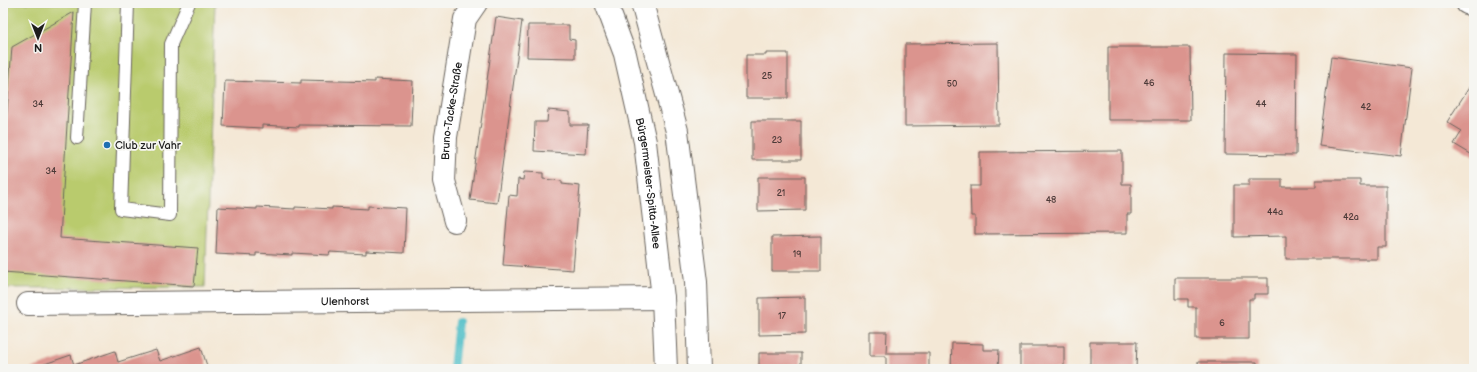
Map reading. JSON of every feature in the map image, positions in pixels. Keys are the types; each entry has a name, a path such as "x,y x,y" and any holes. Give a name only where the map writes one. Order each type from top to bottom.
{"street":[{"name":"Bruno-Tacke-Straße","path":"455,221 444,181 446,137 465,19 476,3"},
{"name":"Bürgermeister-Spitta-Allee","path":"606,3 625,54 645,142 663,298 666,369"},
{"path":"642,3 677,131 696,282 699,369"},
{"path":"1468,3 1474,6"},
{"name":"Ulenhorst","path":"28,304 663,298"}],"lane":[{"path":"77,138 85,3"},
{"path":"128,3 121,209 170,215 171,44 189,3"}],"green space":[{"name":"Club zur Vahr","path":"3,3 215,3 205,287 3,288"}],"building":[{"path":"74,12 60,238 198,248 194,286 3,272 3,161 12,47"},
{"path":"496,17 522,21 497,203 470,200"},
{"path":"528,25 569,25 569,39 575,40 575,58 527,57"},
{"path":"998,43 999,125 905,126 905,44"},
{"path":"1108,47 1190,47 1191,120 1108,120"},
{"path":"766,53 788,53 788,98 746,98 746,55 766,55"},
{"path":"1226,53 1297,54 1296,155 1225,154"},
{"path":"1331,57 1412,68 1401,156 1319,146"},
{"path":"375,79 413,81 411,126 299,125 299,127 262,125 262,128 223,126 225,81 301,83 301,80 375,82"},
{"path":"1470,86 1474,88 1474,156 1454,144 1462,131 1447,122"},
{"path":"548,110 570,112 570,125 588,125 586,154 534,151 535,122 547,122"},
{"path":"752,121 801,121 801,160 752,160"},
{"path":"1122,151 1122,184 1131,184 1131,214 1127,214 1127,233 975,234 975,216 971,216 970,186 980,186 980,152"},
{"path":"524,172 543,173 543,179 562,181 562,184 580,186 573,270 503,265 509,195 517,196 518,179 523,180"},
{"path":"758,177 805,177 805,210 758,211"},
{"path":"1249,179 1282,179 1282,187 1316,187 1316,180 1360,180 1360,186 1386,186 1386,247 1377,247 1377,259 1286,259 1286,236 1234,237 1234,185 1249,185"},
{"path":"368,206 406,208 404,253 366,251 366,254 330,252 329,255 292,253 292,255 256,253 256,256 216,254 218,207 295,209 295,207 332,209 332,207 368,209"},
{"path":"821,236 821,271 772,271 772,237"},
{"path":"1175,278 1268,278 1268,294 1254,294 1254,299 1249,299 1249,339 1196,339 1196,307 1188,307 1188,299 1175,299"},
{"path":"805,297 805,334 759,335 759,298"},
{"path":"870,332 887,332 886,353 929,353 929,369 886,369 886,356 870,356"},
{"path":"1090,342 1137,342 1136,369 1090,369"},
{"path":"952,343 983,344 983,350 999,350 998,369 951,369"},
{"path":"1020,346 1064,346 1064,369 1020,369"},
{"path":"201,347 208,369 30,369 71,355 74,365 115,351 118,362 156,350 160,361"},
{"path":"759,353 801,353 801,369 759,369"},
{"path":"1198,362 1257,362 1257,369 1198,369"}],"waterway":[{"path":"453,369 458,322"}],"place":[{"name":"Club zur Vahr","path":"107,145"}]}
